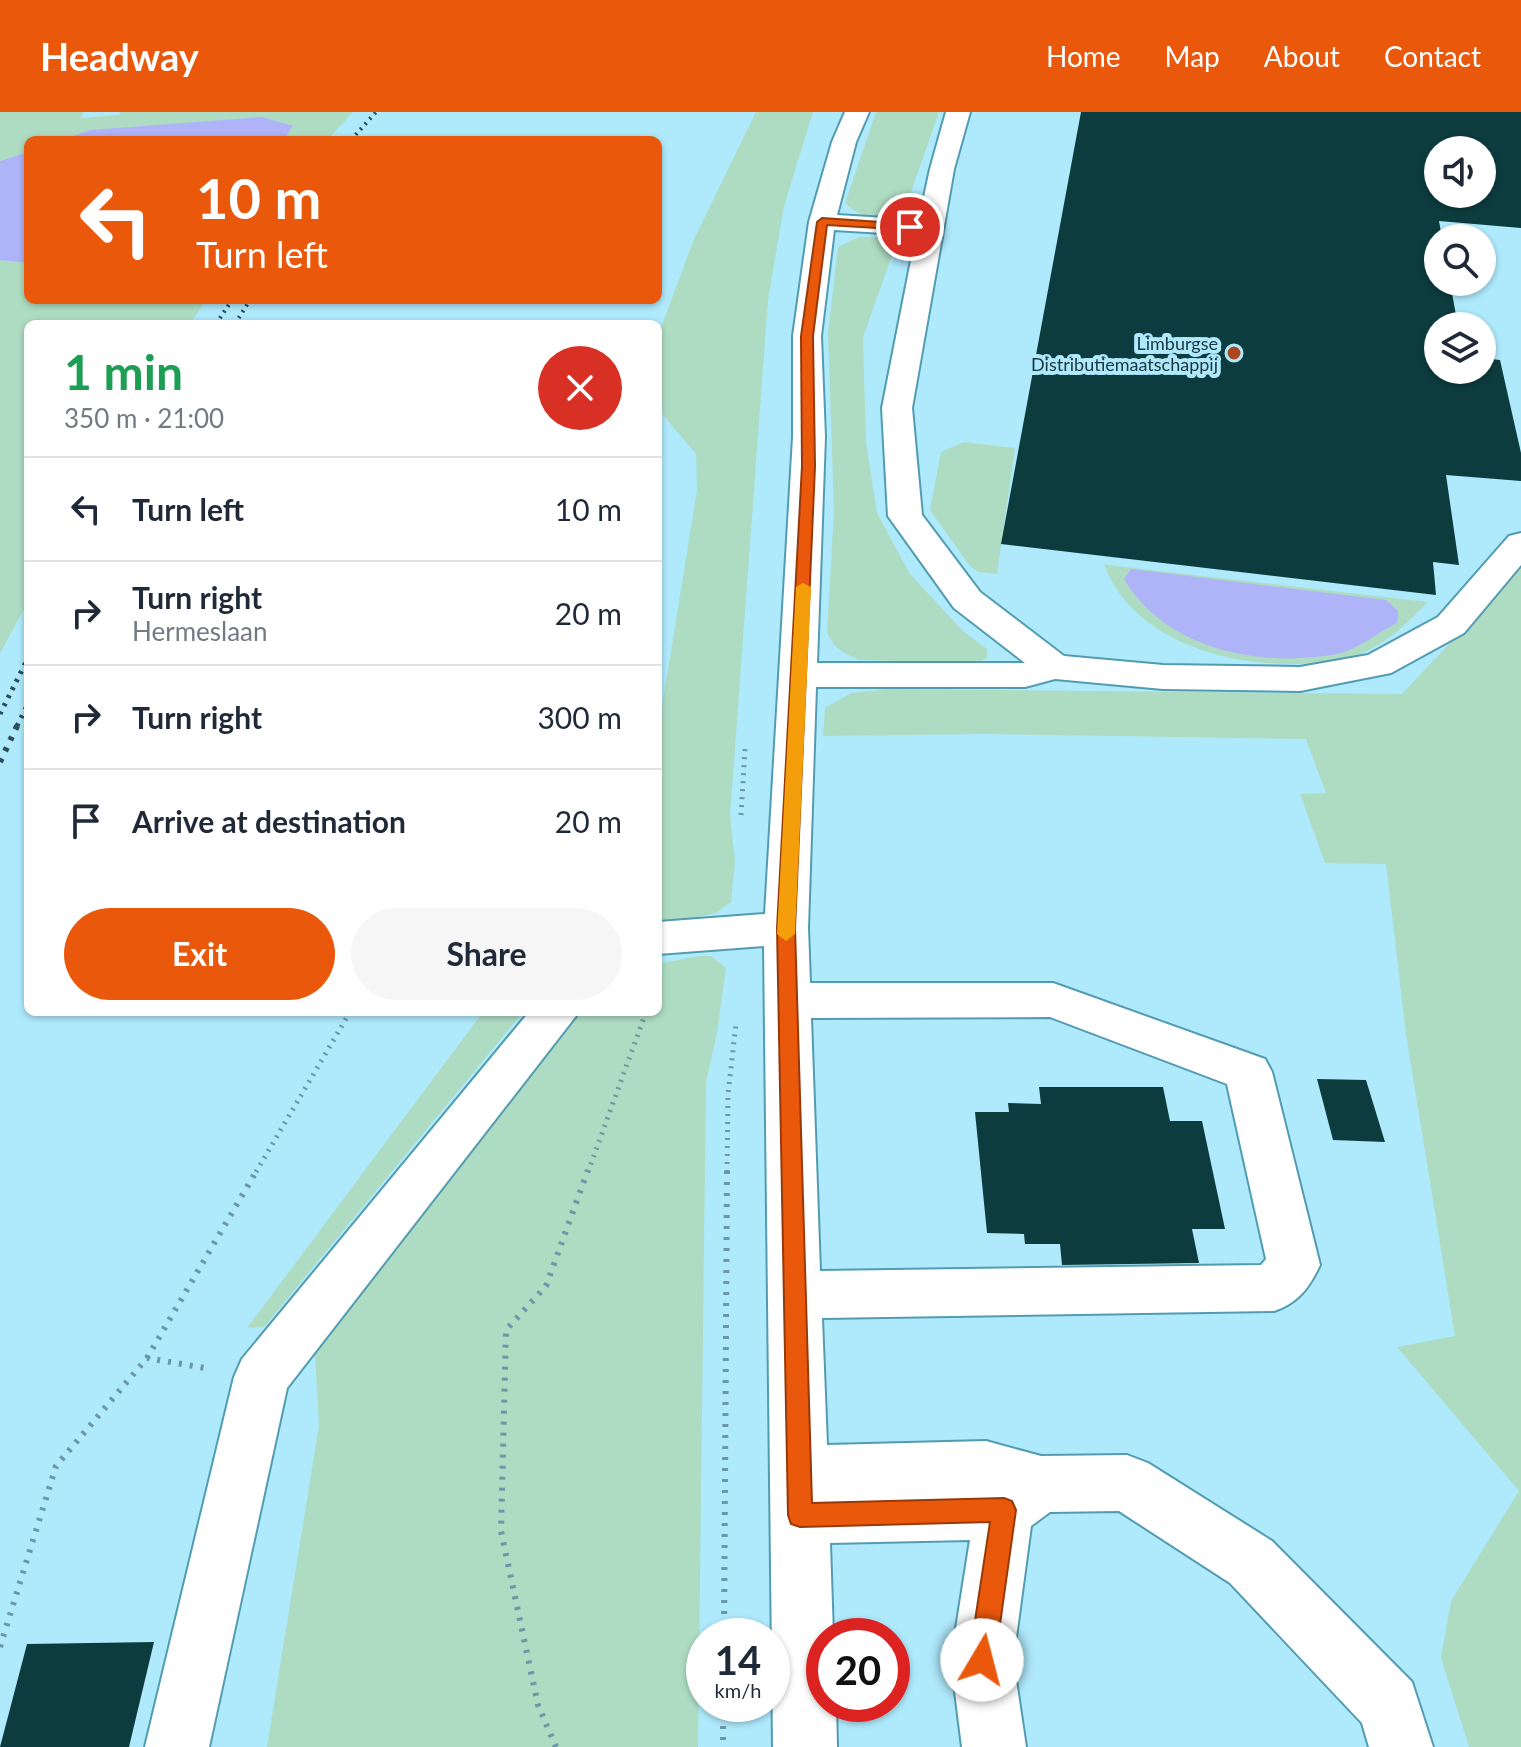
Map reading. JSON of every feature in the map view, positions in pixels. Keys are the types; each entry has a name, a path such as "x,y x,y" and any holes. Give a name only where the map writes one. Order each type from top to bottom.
{"street":[{"path":"805,1747 786,928 809,437 807,336 822,222 844,142 857,112"},
{"path":"958,112 942,169 897,408 905,516 967,600 1054,667"},
{"path":"822,222 931,228"},
{"path":"800,675 1025,675 1054,667 1163,677 1300,679 1378,665 1451,625 1521,543"},
{"path":"662,938 786,928"},
{"path":"787,1001 1053,1000 1248,1072 1294,1265 1274,1288 794,1295"},
{"path":"177,1747 262,1377 553,1016"},
{"path":"799,1494 1022,1497 1127,1483 1251,1562 1389,1705 1401,1747"},
{"path":"994,1747 982,1660 1022,1497"}],"path":[{"path":"0,1647 56,1466 147,1358 348,1016"},
{"path":"556,1747 538,1705 501,1531 506,1330 546,1286 645,1016"},
{"path":"724,1618 728,1094 736,1020"},
{"path":"147,1358 262,1377"},
{"path":"723,1722 723,1747"}],"green space":[{"path":"0,112 83,112 82,118 118,115 121,112 353,112 331,136 286,136 292,126 90,130 73,136 24,136 24,153 0,161"},
{"path":"756,112 813,112 784,206 768,300 730,815 735,861 731,902 716,913 662,925 662,707 697,490 696,454 662,414 662,325 694,239"},
{"path":"876,112 939,112 903,215 896,218 865,216 845,203"},
{"path":"859,237 889,237 897,242 863,337 866,442 877,513 910,574 963,631 987,649 987,658 976,663 860,660 840,650 827,632 834,511 828,333 838,247"},
{"path":"0,260 24,263 24,304 203,304 193,320 24,320 24,609 0,653"},
{"path":"964,442 1015,448 997,574 978,572 969,565 930,510 941,452"},
{"path":"1104,564 1428,602 1382,643 1348,658 1279,664 1242,660 1206,652 1173,638 1144,619 1120,594"},
{"path":"1521,567 1521,1747 1469,1747 1441,1658 1451,1601 1519,1491 1397,1347 1455,1336 1406,1034 1386,864 1325,863 1300,794 1326,793 1306,739 984,734 823,736 825,708 851,693 886,689 1402,694"},
{"path":"711,956 726,968 706,1082 700,1618 686,1618 686,1722 698,1722 698,1747 267,1747 319,1425 315,1354 566,1025 577,1016 662,1016 662,963"},
{"path":"480,1016 520,1016 264,1327 247,1328"}],"water":[{"path":"262,117 293,126 287,136 73,136 90,130"},
{"path":"24,153 24,263 0,260 0,161"},
{"path":"1131,569 1386,600 1398,611 1397,623 1360,645 1337,654 1307,658 1247,655 1190,638 1164,623 1142,603 1124,579"}],"building":[{"name":"Limburgse Distributiemaatschappij","path":"1081,112 1521,112 1521,228 1439,221 1440,224 1424,224 1424,296 1453,296 1455,312 1424,312 1424,384 1496,384 1496,360 1500,360 1521,453 1521,481 1446,475 1459,565 1433,562 1436,595 1001,544"},
{"path":"1317,1079 1366,1080 1385,1142 1333,1140"},
{"path":"1039,1087 1163,1087 1170,1121 1202,1121 1225,1229 1192,1229 1199,1263 1062,1265 1060,1244 1025,1244 1024,1234 987,1233 975,1112 1009,1112 1008,1103 1041,1104"},
{"path":"154,1642 129,1747 0,1747 27,1644"}],"railway":[{"path":"355,136 376,112"},
{"path":"219,320 229,304"},
{"path":"238,320 248,304"},
{"path":"0,714 24,666"},
{"path":"18,724 24,712"},
{"path":"0,762 18,724"}],"slow traffic":[{"path":"786,934 803,587"}],"place":[{"name":"Limburgse Distributiemaatschappij","path":"1234,353"}],"route":[{"path":"910,227 822,222 807,336 808,466 786,928 800,1515 1004,1510 982,1660"}]}
